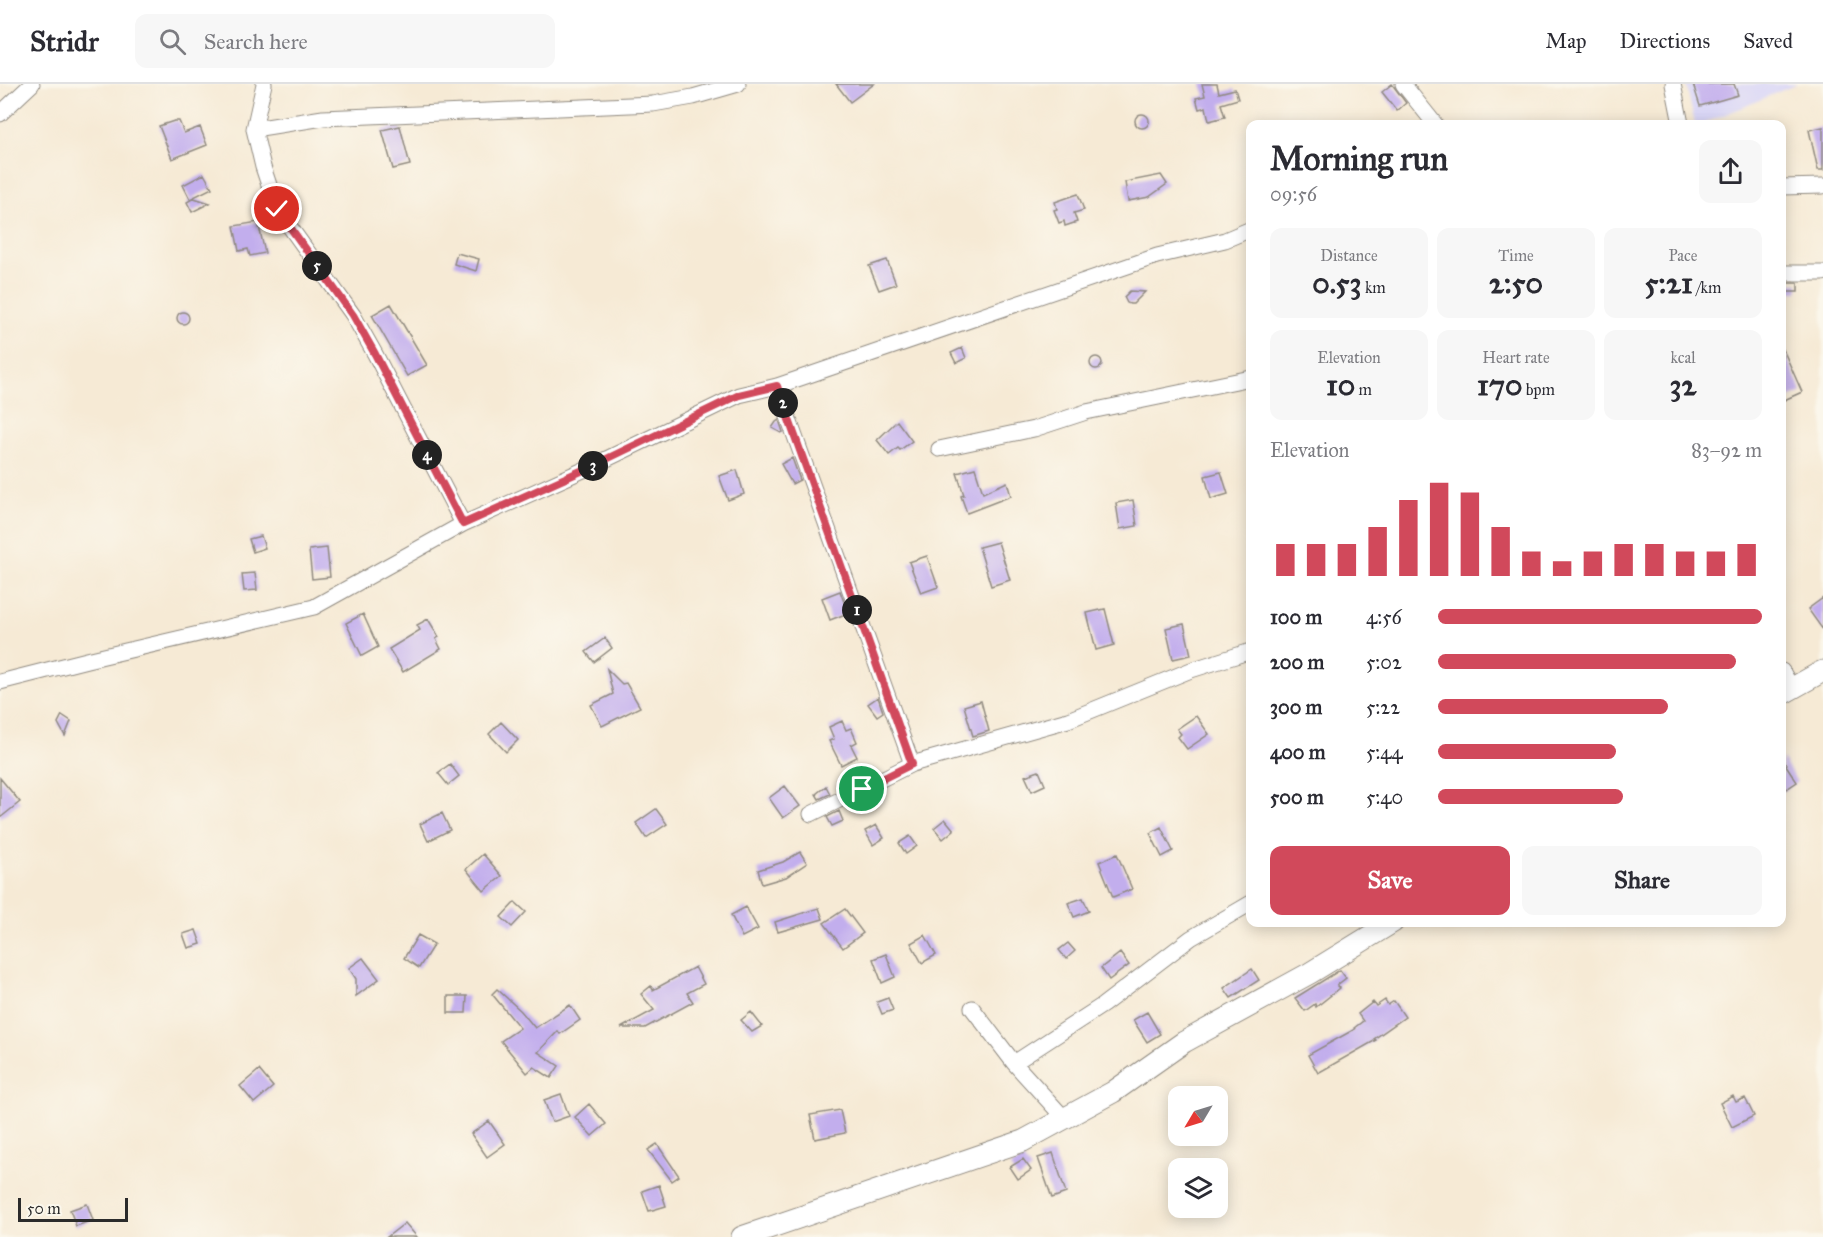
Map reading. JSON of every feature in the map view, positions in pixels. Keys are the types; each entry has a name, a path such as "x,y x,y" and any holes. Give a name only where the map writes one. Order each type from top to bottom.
{"street":[{"path":"0,114 32,84"},
{"path":"264,84 254,129 263,167 277,209 353,315 463,524"},
{"path":"254,129 322,118 654,104 738,84"},
{"path":"1403,84 1432,120"},
{"path":"1672,84 1680,120"},
{"path":"1786,186 1823,186"},
{"path":"0,682 314,607 463,524 590,467 739,395 777,386 1157,256 1246,233"},
{"path":"1786,273 1823,273"},
{"path":"939,449 1034,429 1086,412 1246,379"},
{"path":"777,386 912,764"},
{"path":"811,814 912,764 1068,720 1191,670 1246,653"},
{"path":"1786,685 1823,671"},
{"path":"1014,1064 1103,1005 1191,938 1246,906"},
{"path":"742,1237 1023,1141 1113,1092 1184,1042 1310,973 1385,927"},
{"path":"972,1008 1014,1064 1064,1119"}],"shaded area":[{"path":"1686,84 1797,84 1712,120 1694,120"}],"building":[{"path":"836,84 874,84 850,102"},
{"path":"1202,84 1217,84 1219,93 1235,89 1238,99 1221,104 1225,117 1209,121 1206,107 1199,109 1196,98 1205,96"},
{"path":"1392,84 1406,103 1397,111 1382,92"},
{"path":"1693,84 1734,84 1738,95 1700,106"},
{"path":"1139,114 1145,114 1149,121 1145,128 1139,128 1135,124 1135,118"},
{"path":"179,121 184,133 200,127 207,145 172,159 159,126"},
{"path":"400,126 410,165 393,169 382,130"},
{"path":"1823,127 1823,170 1818,170 1809,130"},
{"path":"204,174 212,188 190,199 183,185"},
{"path":"1161,175 1167,184 1149,197 1128,201 1125,182"},
{"path":"1078,194 1084,210 1074,213 1077,222 1065,226 1064,221 1059,223 1054,210 1057,209 1055,202"},
{"path":"194,198 210,203 192,212 187,202"},
{"path":"258,222 265,253 250,256 248,249 239,251 234,226"},
{"path":"457,253 479,259 476,271 454,264"},
{"path":"887,260 896,284 879,290 869,266"},
{"path":"1786,283 1798,283 1798,292 1786,292"},
{"path":"1130,291 1145,292 1133,304 1130,304 1124,297"},
{"path":"391,304 427,365 407,376 372,315"},
{"path":"185,312 189,318 185,324 181,324 177,316"},
{"path":"962,348 966,358 956,363 951,353"},
{"path":"1786,356 1802,392 1786,399"},
{"path":"1098,357 1102,363 1098,369 1094,369 1090,361"},
{"path":"779,420 783,432 781,433 772,428"},
{"path":"897,421 912,441 889,455 877,440"},
{"path":"792,458 800,480 792,484 781,464"},
{"path":"975,468 983,493 1007,482 1011,496 967,513 957,473"},
{"path":"737,470 744,494 728,500 719,476"},
{"path":"1221,472 1228,494 1211,499 1205,476"},
{"path":"1133,500 1137,526 1120,529 1116,503"},
{"path":"261,536 265,548 253,552 249,539"},
{"path":"998,542 1010,580 991,586 979,547"},
{"path":"327,548 330,577 312,579 309,550"},
{"path":"927,556 938,587 921,593 909,562"},
{"path":"255,573 257,590 244,591 242,574"},
{"path":"840,591 848,613 830,620 822,598"},
{"path":"1823,598 1823,630 1808,609"},
{"path":"1105,609 1114,645 1096,650 1087,613"},
{"path":"363,614 378,647 362,656 346,623"},
{"path":"428,619 439,637 436,639 441,649 403,672 389,649 420,630 417,625"},
{"path":"1184,624 1191,655 1173,659 1166,628"},
{"path":"605,638 612,648 594,662 586,652"},
{"path":"607,669 622,684 626,683 640,707 602,726 591,705 613,694"},
{"path":"878,697 883,712 877,716 868,704"},
{"path":"981,701 989,731 973,736 964,706"},
{"path":"62,715 71,721 65,736 58,723"},
{"path":"1196,716 1209,734 1187,749 1178,737 1181,734 1177,729"},
{"path":"842,721 846,730 851,728 857,742 851,745 857,757 841,765 829,741 834,739 829,727"},
{"path":"501,722 518,740 506,752 489,734"},
{"path":"450,764 459,776 448,785 438,773"},
{"path":"1786,765 1797,782 1786,789"},
{"path":"1039,771 1045,785 1032,791 1025,776"},
{"path":"0,778 20,802 0,818"},
{"path":"785,786 800,806 783,818 769,798"},
{"path":"826,786 830,794 819,799 816,794"},
{"path":"656,809 667,824 646,838 636,823"},
{"path":"839,811 843,821 832,826 827,817"},
{"path":"442,813 450,830 428,841 420,824"},
{"path":"945,819 954,830 943,839 934,828"},
{"path":"876,825 884,838 873,845 865,831"},
{"path":"1161,827 1173,851 1162,857 1150,833"},
{"path":"910,836 917,846 906,854 899,843"},
{"path":"800,852 807,863 786,877 762,884 758,870 783,862"},
{"path":"483,854 502,876 484,891 466,869"},
{"path":"1117,854 1132,889 1113,897 1099,862"},
{"path":"1083,898 1089,911 1074,917 1068,903"},
{"path":"515,902 526,912 512,927 501,917"},
{"path":"746,907 758,929 742,937 731,915"},
{"path":"819,908 823,919 778,932 775,922"},
{"path":"845,909 863,933 843,948 824,923"},
{"path":"196,930 201,944 188,948 183,934"},
{"path":"418,935 434,944 419,968 404,958"},
{"path":"925,935 936,955 922,963 911,943"},
{"path":"1068,943 1075,951 1066,959 1059,950"},
{"path":"1120,953 1129,965 1109,980 1101,968"},
{"path":"886,954 895,977 882,983 873,959"},
{"path":"363,958 379,979 356,996 356,979 349,968"},
{"path":"695,967 704,984 687,993 693,1002 645,1028 621,1028 654,1010 641,994 651,986 653,990"},
{"path":"1252,969 1259,980 1231,998 1224,988"},
{"path":"1340,970 1346,978 1337,985 1340,988 1316,1007 1315,1004 1305,1011 1295,998"},
{"path":"497,989 521,1011 535,1028 570,1005 580,1020 560,1034 558,1031 538,1052 559,1066 551,1078 534,1067 527,1073 501,1041 520,1028 492,994"},
{"path":"448,996 467,996 466,1013 448,1013"},
{"path":"888,998 893,1010 882,1014 877,1002"},
{"path":"1385,1000 1388,1005 1394,1001 1405,1017 1374,1039 1376,1040 1318,1073 1308,1055 1355,1029 1363,1021 1358,1014 1373,1002 1376,1006"},
{"path":"751,1012 762,1026 752,1032 741,1020"},
{"path":"1147,1012 1160,1034 1147,1042 1133,1020"},
{"path":"259,1070 273,1087 254,1103 240,1086"},
{"path":"561,1094 569,1116 552,1122 544,1100"},
{"path":"1733,1096 1736,1102 1745,1098 1754,1116 1732,1127 1720,1103"},
{"path":"589,1104 606,1124 592,1136 575,1117"},
{"path":"840,1110 845,1133 815,1139 810,1115"},
{"path":"489,1121 505,1144 487,1157 471,1134"},
{"path":"657,1144 679,1176 672,1181 648,1150"},
{"path":"1053,1153 1066,1193 1052,1198 1038,1158"},
{"path":"1023,1159 1031,1170 1018,1179 1010,1167"},
{"path":"659,1185 666,1206 649,1211 642,1191"},
{"path":"87,1204 93,1220 76,1226 70,1210"},
{"path":"405,1223 417,1237 387,1237"}],"route":[{"path":"277,209 353,315 463,524 590,467 739,395 777,386 912,764 862,789"}]}
